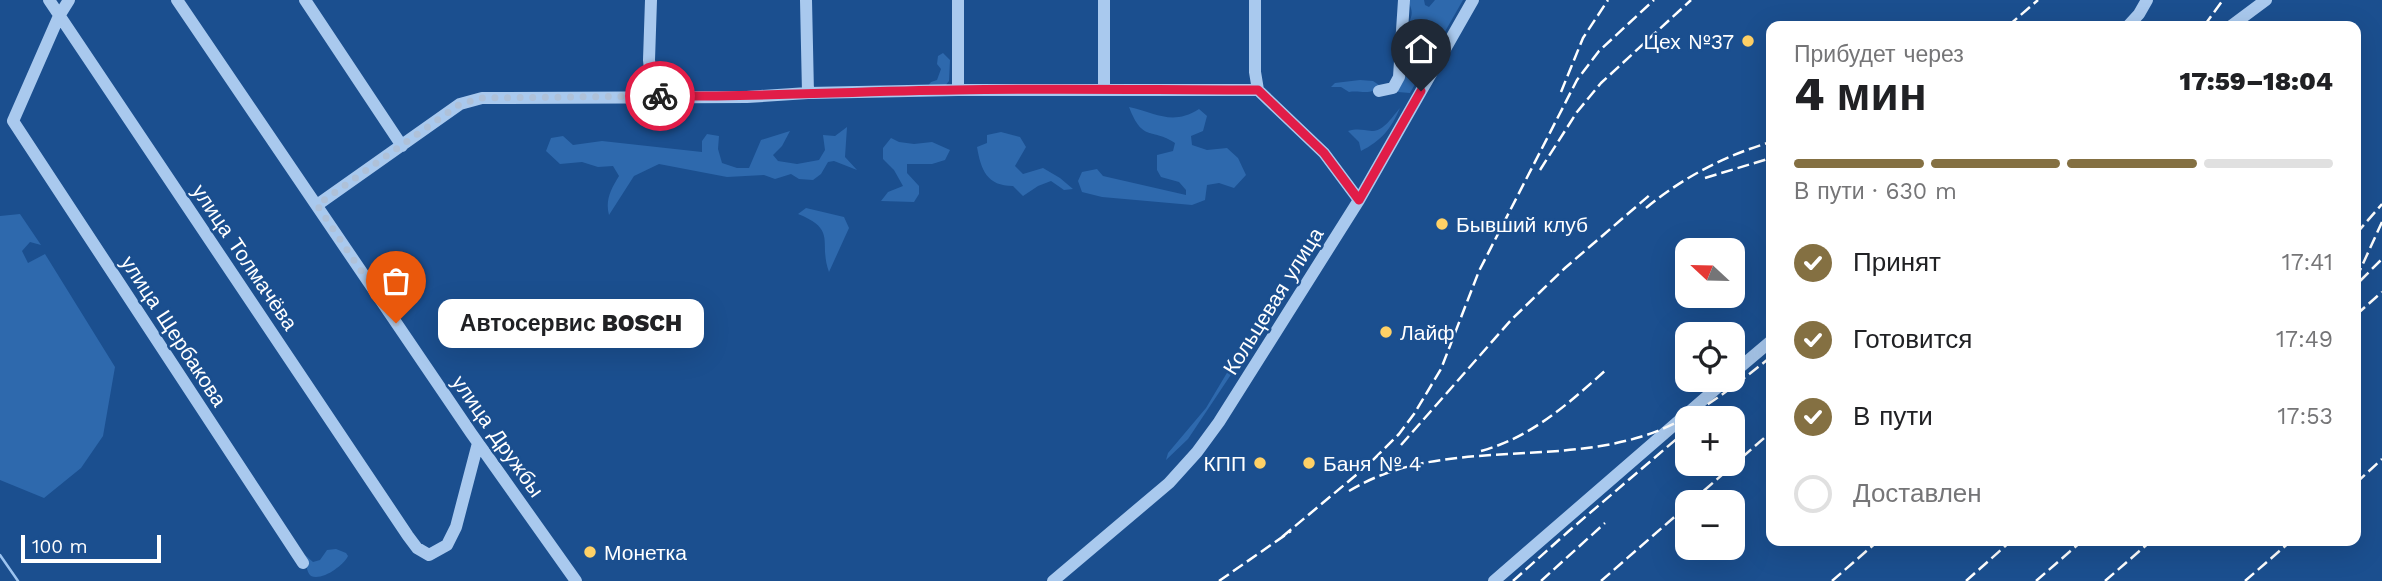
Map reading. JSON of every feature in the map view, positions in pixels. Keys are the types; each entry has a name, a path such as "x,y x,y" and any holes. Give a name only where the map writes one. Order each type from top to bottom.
{"street":[{"name":"улица Толмачёва","path":"49,0 408,536 417,548 429,555 447,545 456,527 478,443"},
{"path":"59,16 69,0"},
{"name":"улица Дружбы","path":"177,0 478,443 576,581"},
{"path":"305,0 402,146"},
{"path":"651,0 649,60 653,96"},
{"path":"806,0 808,93"},
{"path":"958,0 958,90"},
{"path":"1104,0 1104,90"},
{"path":"1255,0 1255,72 1258,90 1324,153 1359,200"},
{"path":"1380,91 1393,88 1399,77 1404,0"},
{"name":"Кольцевая улица","path":"1053,581 1170,483 1197,452 1257,364 1359,200 1473,0"},
{"path":"2133,21 2147,0"},
{"path":"2238,21 2266,0"},
{"name":"улица Щербакова","path":"59,16 13,121 303,563"},
{"path":"317,205 460,104 482,98 747,97 958,90 1258,90"},
{"path":"1745,363 1766,345"},
{"path":"1494,581 1712,392"}],"shaded area":[{"path":"1410,0 1424,0 1429,7 1435,0 1463,0 1410,93 1398,92 1396,86 1406,53 1421,36 1407,33 1411,15"},
{"path":"943,53 950,60 949,81 944,87 927,87 937,80 941,69 937,64 938,56"},
{"path":"1373,81 1379,85 1377,89 1366,92 1349,92 1341,87 1331,87 1335,83"},
{"path":"1129,107 1164,117 1181,117 1199,109 1207,116 1203,131 1191,136 1192,145 1207,150 1227,148 1238,158 1246,175 1234,188 1219,183 1207,185 1205,200 1192,205 1102,197 1082,192 1078,181 1082,172 1097,169 1103,176 1186,195 1186,190 1179,182 1161,177 1157,170 1157,155 1173,151 1175,143 1143,130"},
{"path":"1400,108 1385,134 1361,151 1359,142 1348,131 1376,131 1388,123"},
{"path":"847,127 845,157 857,170 834,161 828,162 821,174 813,180 799,179 791,174 775,179 764,175 727,177 659,164 634,176 609,215 610,195 619,176 613,166 598,167 582,162 560,164 546,151 551,138 563,136 573,145 602,141 702,152 702,141 707,134 719,136 718,149 722,163 737,168 749,168 761,140 790,131 782,146 773,155 778,161 797,164 819,160 825,150 823,135 835,136"},
{"path":"1001,132 1020,137 1026,147 1015,166 1023,174 1043,168 1073,189 1064,190 1051,181 1023,196 1013,186 991,180 983,169 977,147 987,143 987,135"},
{"path":"891,138 914,144 932,142 950,150 945,160 932,164 907,164 907,173 919,186 919,194 914,202 881,201 888,192 903,186 894,170 883,159 883,148"},
{"path":"806,208 844,217 849,228 829,272 822,231 798,214"},
{"path":"20,214 41,245 30,242 22,251 28,263 45,254 115,367 103,436 81,468 44,498 0,480 0,216"},
{"path":"1243,353 1188,439 1166,460 1168,453 1206,408 1231,366"},
{"path":"336,549 348,556 342,564 326,575 316,577 309,574 305,555 313,562 320,560 327,550"}],"waterway":[{"path":"0,555 18,581"}],"railway":[{"path":"1561,92 1583,38 1608,0"},
{"path":"1282,537 1368,465 1399,434 1414,414 1441,369 1479,271 1577,80 1599,51 1654,0"},
{"path":"1540,170 1577,112 1601,83 1691,0"},
{"path":"2014,21 2038,0"},
{"path":"2208,21 2223,0"},
{"path":"1646,208 1705,169 1766,144"},
{"path":"1705,178 1766,160"},
{"path":"1401,445 1512,319 1565,268 1652,193"},
{"path":"2361,228 2382,204"},
{"path":"2361,268 2382,222"},
{"path":"2361,280 2382,259"},
{"path":"2361,311 2382,292"},
{"path":"1349,491 1383,475 1418,464 1454,458 1567,450 1640,437 1691,415 1766,361"},
{"path":"1481,451 1517,437 1549,418 1607,369"},
{"path":"1705,490 1766,436"},
{"path":"1513,581 1675,440"},
{"path":"2361,478 2382,459"},
{"path":"1601,581 1675,516"},
{"path":"1541,581 1605,523"},
{"path":"1219,581 1291,531"},
{"path":"1832,581 1872,546"},
{"path":"1966,581 2005,546"},
{"path":"2036,581 2076,546"},
{"path":"2105,581 2145,546"},
{"path":"2245,581 2285,546"}],"way so far":[{"path":"396,323 317,205 460,104 471,100 660,96"}],"place":[{"name":"Цех №37","path":"1748,41"},
{"name":"Бывший клуб","path":"1442,224"},
{"name":"Автосервис BOSCH","path":"396,323"},
{"name":"Лайф","path":"1386,332"},
{"name":"КПП","path":"1260,463"},
{"name":"Баня № 4","path":"1309,463"},
{"name":"Монетка","path":"590,552"}],"route":[{"path":"660,96 747,97 958,90 1258,90 1324,153 1359,200 1421,91"}]}
